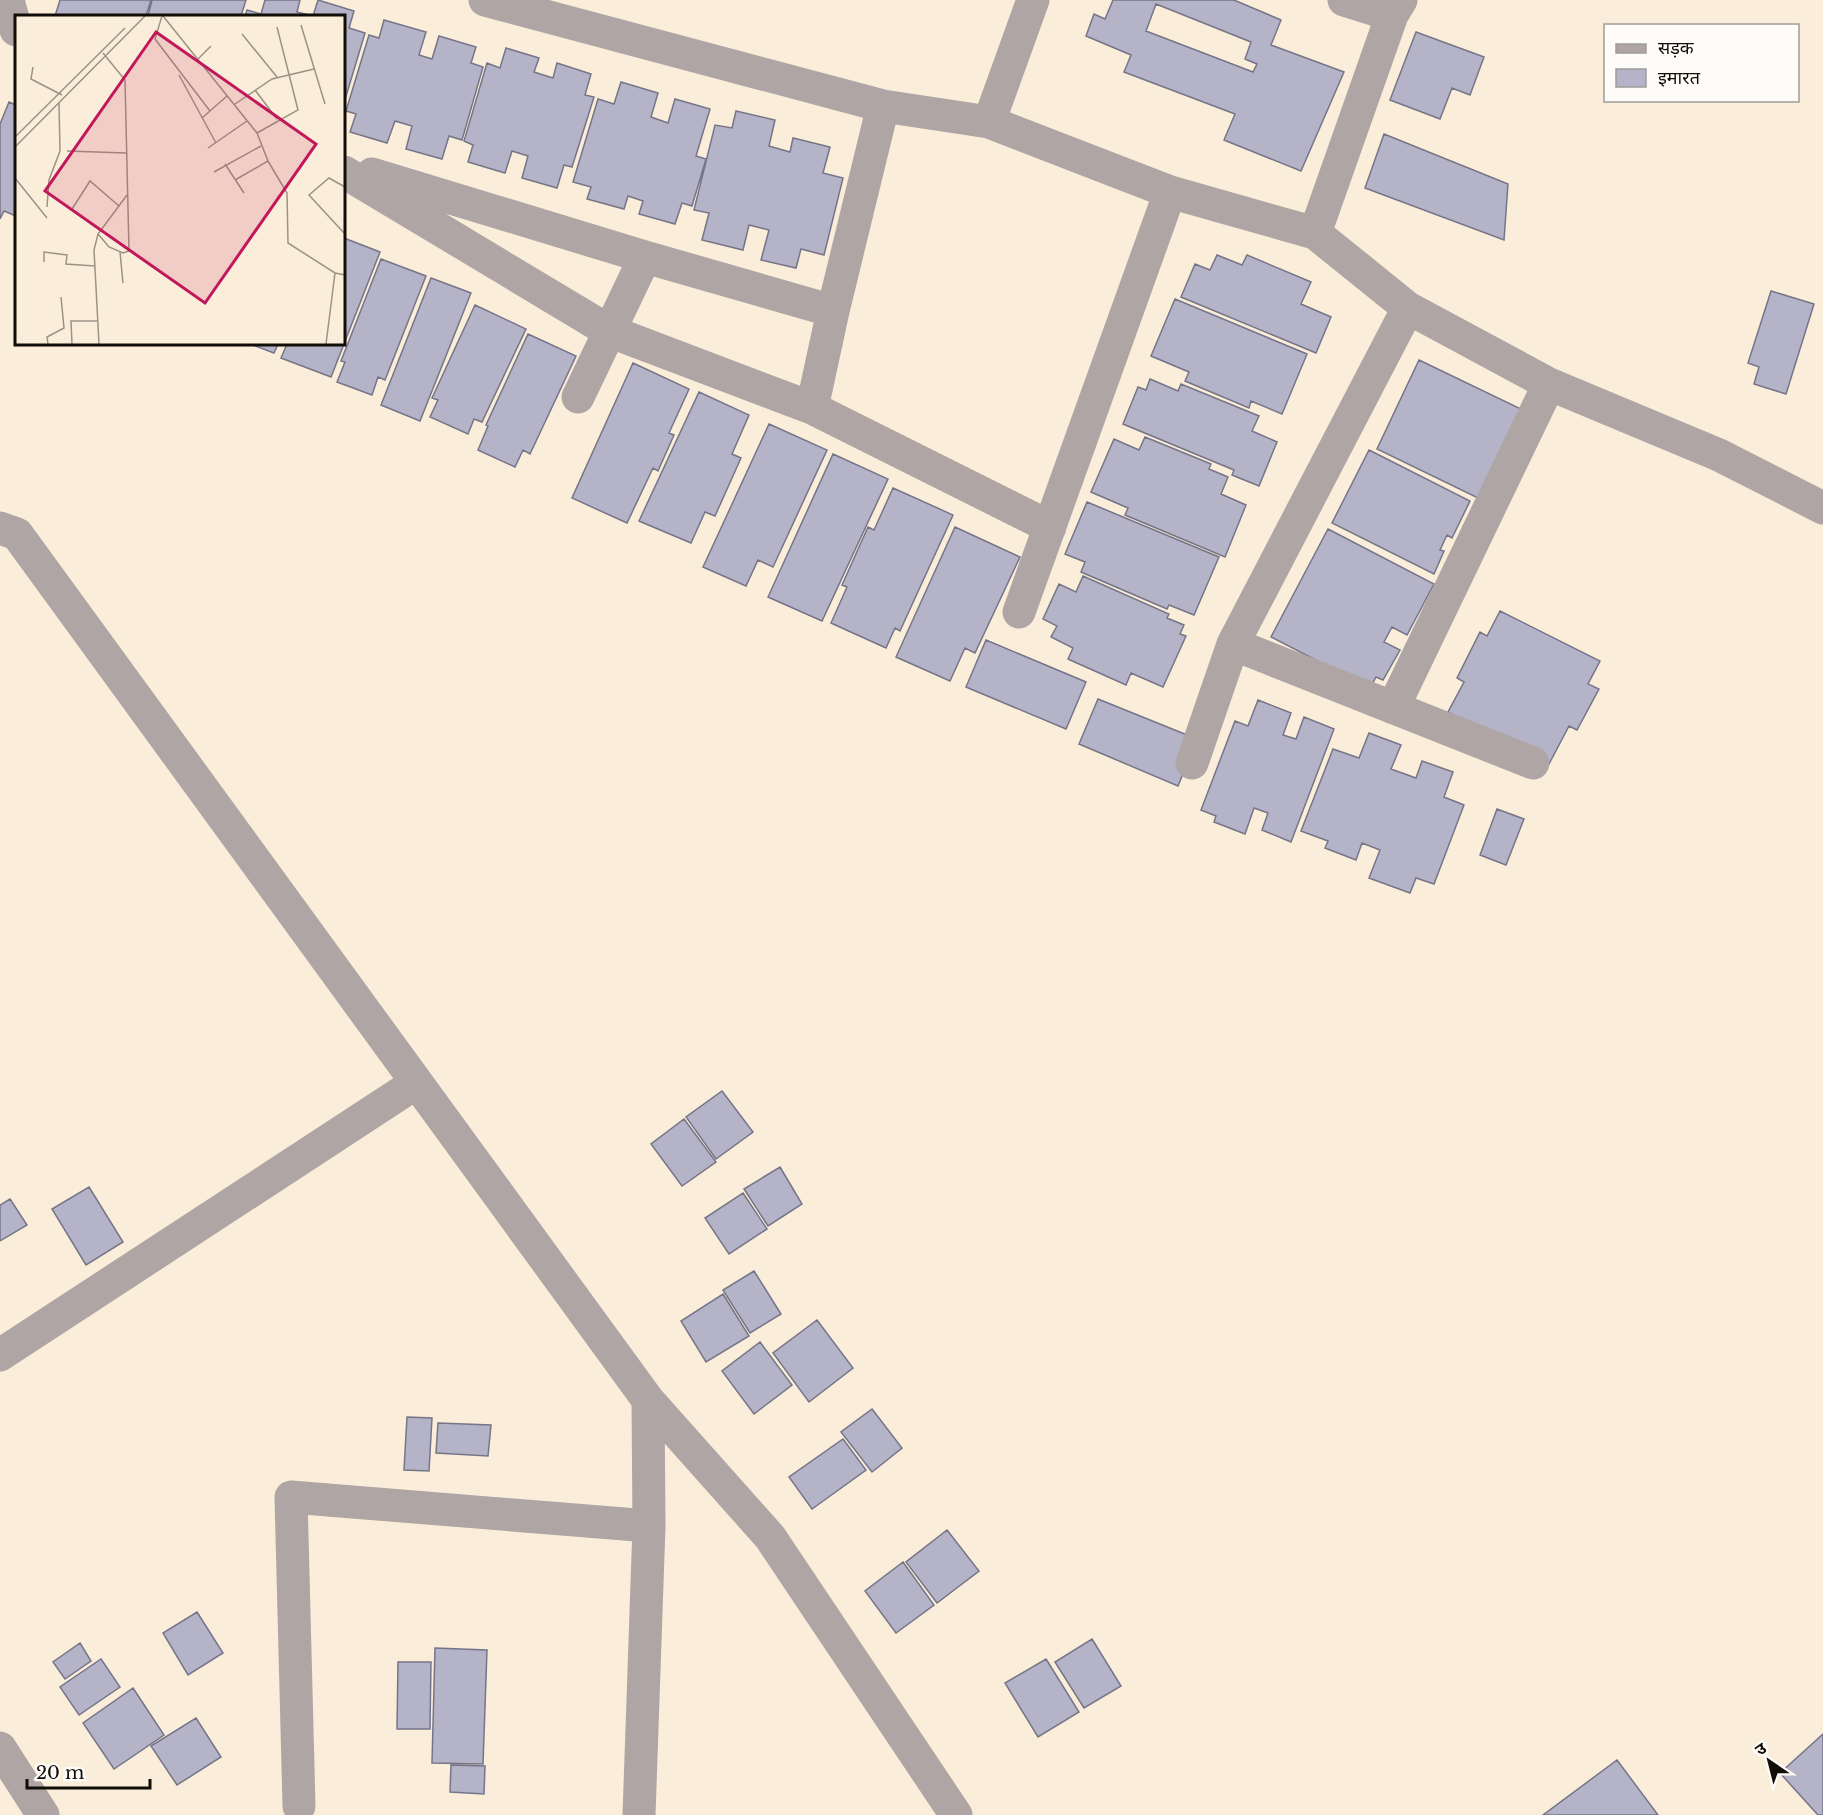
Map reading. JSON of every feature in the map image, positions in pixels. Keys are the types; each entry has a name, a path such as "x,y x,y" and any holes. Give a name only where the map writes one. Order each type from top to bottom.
{"street":[{"path":"8,0 15,26"},
{"path":"485,0 883,106 988,122 1170,192 1315,233 1408,308 1549,384 1719,455 1823,508"},
{"path":"988,122 1033,0"},
{"path":"1315,233 1396,8 1344,0"},
{"path":"812,408 883,106"},
{"path":"345,165 645,257 833,311"},
{"path":"345,173 609,331 812,408 1050,527"},
{"path":"1019,612 1170,192"},
{"path":"578,397 645,257"},
{"path":"1192,763 1233,644 1408,308"},
{"path":"1393,708 1549,384"},
{"path":"0,528 17,534 648,1400 770,1537 956,1815"},
{"path":"1233,644 1533,763"},
{"path":"0,1355 416,1083"},
{"path":"639,1815 649,1526 648,1400"},
{"path":"299,1806 291,1497 649,1526"},
{"path":"0,1748 43,1815"}],"building":[{"path":"60,0 151,0 146,15 55,15"},
{"path":"152,0 246,0 241,15 148,15"},
{"path":"265,0 300,0 297,12 309,15 245,15 247,10 261,14"},
{"path":"318,0 354,11 349,28 365,33 345,100 345,15 313,15"},
{"path":"1113,0 1234,0 1281,20 1271,45 1344,72 1301,171 1224,140 1235,114 1124,72 1131,55 1086,36 1094,14 1105,19","holes":["1156,4 1251,42 1245,59 1257,64 1253,72 1146,31"]},
{"path":"384,20 426,32 419,55 432,59 439,36 476,47 471,63 483,67 462,140 449,136 442,159 406,149 412,126 395,121 387,143 350,132 356,114 346,111 369,35 379,38"},
{"path":"1416,32 1484,57 1470,95 1452,88 1440,119 1390,100"},
{"path":"506,48 539,58 534,72 553,78 557,63 591,74 585,95 594,97 572,167 564,165 557,188 522,178 528,156 512,151 505,173 468,162 473,145 464,141 487,63 500,68"},
{"path":"621,82 658,93 651,117 668,123 675,99 710,109 696,156 706,159 692,206 682,203 675,224 639,214 643,201 628,196 624,209 587,199 591,187 573,182 598,99 614,104"},
{"path":"9,102 15,105 15,216 4,211 0,219 0,124"},
{"path":"736,111 775,120 769,146 790,152 793,138 830,147 823,173 843,178 824,255 801,249 796,268 761,260 769,230 749,225 743,250 702,240 709,213 694,210 715,125 732,128"},
{"path":"1384,134 1508,184 1504,240 1365,188"},
{"path":"345,238 380,252 345,341"},
{"path":"1217,255 1242,265 1247,255 1311,282 1301,304 1331,317 1316,353 1181,297 1195,264 1210,270"},
{"path":"381,259 426,276 385,380 378,377 372,395 337,382 345,362 341,361"},
{"path":"431,278 471,293 420,421 381,405"},
{"path":"1771,291 1814,304 1786,394 1754,384 1759,367 1748,363"},
{"path":"1175,299 1307,354 1282,414 1251,401 1249,408 1185,381 1189,372 1151,356"},
{"path":"475,305 526,329 482,422 474,419 468,434 430,417 438,400 432,398"},
{"path":"528,334 576,356 530,454 523,450 515,467 478,450 488,426 486,425"},
{"path":"253,345 278,345 274,353"},
{"path":"287,345 344,345 331,377 281,358"},
{"path":"1419,360 1521,409 1478,498 1377,449"},
{"path":"633,363 689,389 669,433 674,435 658,471 653,468 627,523 572,498"},
{"path":"1150,379 1178,391 1181,384 1259,416 1252,431 1277,442 1259,486 1232,475 1234,470 1123,424 1138,387 1146,390"},
{"path":"699,392 749,415 732,454 741,458 715,516 705,512 691,543 639,521"},
{"path":"769,424 827,450 773,567 758,560 746,586 703,567"},
{"path":"1145,437 1211,464 1209,469 1228,477 1221,494 1246,505 1225,557 1125,515 1128,508 1091,492 1114,439 1139,450"},
{"path":"1369,450 1470,501 1452,538 1447,535 1440,550 1444,551 1434,574 1332,523"},
{"path":"833,454 888,479 822,621 768,597"},
{"path":"893,488 953,515 900,631 895,628 886,648 831,623 847,587 842,585 868,527 874,530"},
{"path":"1087,502 1219,557 1194,615 1169,605 1167,609 1081,572 1085,562 1065,554"},
{"path":"955,527 1020,557 975,653 965,648 950,681 896,657"},
{"path":"1328,529 1434,584 1407,635 1392,627 1384,642 1400,650 1383,680 1376,677 1370,688 1271,637"},
{"path":"1083,576 1169,614 1167,618 1184,625 1180,634 1186,636 1163,687 1131,673 1126,685 1068,659 1073,648 1051,637 1057,626 1043,619 1059,584 1076,592"},
{"path":"1500,611 1600,661 1588,684 1599,689 1577,730 1569,726 1549,764 1448,712 1464,682 1457,678 1480,632 1487,636"},
{"path":"986,640 1086,682 1066,729 966,687"},
{"path":"1098,699 1197,739 1178,786 1079,744"},
{"path":"1258,700 1291,713 1283,735 1296,739 1304,717 1334,729 1291,842 1262,830 1268,813 1254,808 1245,834 1214,822 1216,816 1201,810 1235,721 1248,726"},
{"path":"1369,733 1401,745 1391,769 1416,778 1422,761 1453,772 1444,797 1464,805 1434,884 1416,878 1410,893 1369,878 1380,850 1362,843 1356,860 1325,848 1328,841 1301,831 1333,749 1359,758"},
{"path":"1497,809 1524,819 1506,865 1480,855"},
{"path":"722,1091 753,1132 716,1159 686,1117"},
{"path":"684,1119 716,1162 682,1186 651,1144"},
{"path":"780,1167 802,1204 768,1226 744,1189"},
{"path":"89,1187 123,1242 86,1265 52,1209"},
{"path":"743,1193 767,1229 729,1254 705,1218"},
{"path":"10,1199 27,1225 0,1241 0,1205"},
{"path":"754,1271 781,1314 750,1333 723,1290"},
{"path":"723,1294 749,1336 706,1362 681,1321"},
{"path":"817,1320 853,1368 809,1402 773,1353"},
{"path":"760,1342 792,1385 754,1414 722,1371"},
{"path":"872,1409 902,1448 872,1472 841,1432"},
{"path":"407,1417 432,1418 429,1471 404,1470"},
{"path":"438,1423 491,1425 488,1456 436,1453"},
{"path":"843,1439 866,1470 812,1509 789,1477"},
{"path":"947,1530 979,1571 937,1603 906,1562"},
{"path":"903,1562 934,1605 896,1633 865,1591"},
{"path":"197,1612 223,1653 188,1675 163,1633"},
{"path":"1092,1639 1121,1686 1084,1708 1055,1662"},
{"path":"80,1643 91,1661 65,1679 53,1662"},
{"path":"435,1648 487,1650 483,1764 432,1763"},
{"path":"101,1659 120,1687 79,1715 60,1687"},
{"path":"1046,1659 1079,1712 1038,1737 1005,1683"},
{"path":"398,1662 431,1662 430,1729 397,1729"},
{"path":"133,1688 164,1735 114,1769 83,1723"},
{"path":"196,1718 221,1757 177,1785 151,1746"},
{"path":"1823,1734 1823,1815 1818,1815 1780,1773"},
{"path":"1617,1760 1658,1815 1543,1815"},
{"path":"451,1765 485,1766 484,1794 450,1792"}]}
